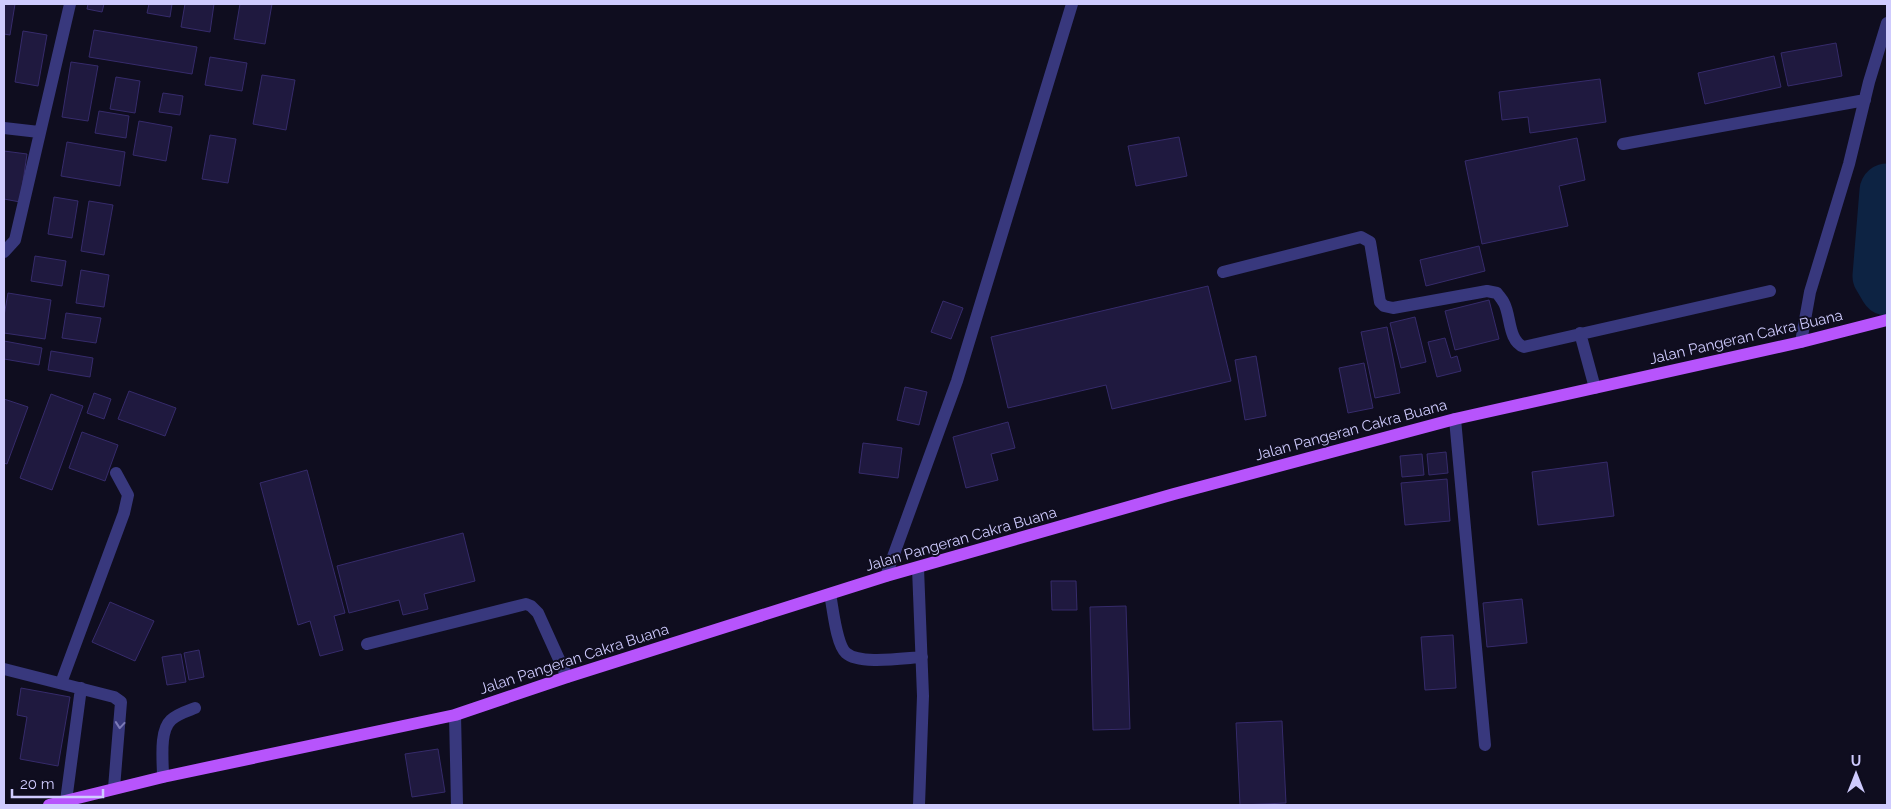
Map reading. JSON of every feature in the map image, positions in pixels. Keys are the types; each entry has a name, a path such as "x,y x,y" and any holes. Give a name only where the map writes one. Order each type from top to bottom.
{"main road":[{"name":"Jalan Pangeran Cakra Buana","path":"57,804 162,777 455,715 567,677 886,576 1174,494 1455,419 1801,342 1887,320"}],"street":[{"path":"4,252 14,240 70,4"},
{"path":"886,576 957,381 1072,4"},
{"path":"1801,342 1810,292 1849,164 1887,23"},
{"path":"1623,144 1865,100"},
{"path":"4,128 39,132"},
{"path":"1223,272 1361,237 1370,242 1380,302 1384,306 1393,308 1486,291 1497,292 1505,304 1514,339 1518,345 1524,347 1770,292"},
{"path":"1580,333 1595,388"},
{"path":"1455,419 1484,745"},
{"path":"61,683 124,513 128,495 116,473"},
{"path":"918,568 923,696 919,805"},
{"path":"830,594 840,643 846,653 854,658 867,660 922,657"},
{"path":"367,644 526,604 538,613 567,677"},
{"path":"4,669 114,696 121,702 114,788"},
{"path":"57,804 81,688"},
{"path":"162,777 162,743 170,720 195,708"},
{"path":"455,715 457,805"}],"building":[{"path":"4,4 15,4 10,35 4,34"},
{"path":"88,4 104,4 102,12 87,9"},
{"path":"149,4 172,4 170,17 147,13"},
{"path":"185,4 214,4 210,32 181,27"},
{"path":"240,4 272,4 265,44 234,39"},
{"path":"94,30 197,47 192,74 89,57"},
{"path":"23,31 47,35 38,86 15,82"},
{"path":"1836,43 1842,76 1788,86 1781,53"},
{"path":"1774,56 1781,87 1705,104 1698,73"},
{"path":"210,57 247,63 242,91 205,85"},
{"path":"71,62 98,66 88,121 62,117"},
{"path":"262,75 295,80 286,130 253,124"},
{"path":"116,77 140,81 135,113 110,109"},
{"path":"1600,79 1606,122 1530,133 1528,117 1502,120 1499,92"},
{"path":"163,93 183,96 180,115 159,112"},
{"path":"99,111 129,116 126,138 95,133"},
{"path":"139,121 172,127 166,161 133,155"},
{"path":"210,135 236,139 228,183 202,179"},
{"path":"1179,137 1187,176 1136,186 1128,146"},
{"path":"1577,138 1585,180 1559,186 1568,226 1482,244 1465,161"},
{"path":"67,142 125,152 120,186 61,176"},
{"path":"4,151 27,154 20,202 4,199"},
{"path":"54,197 78,201 72,238 48,234"},
{"path":"89,201 113,205 104,255 81,251"},
{"path":"1479,246 1485,271 1426,286 1420,260"},
{"path":"35,256 66,261 62,286 31,281"},
{"path":"81,270 109,275 104,307 76,303"},
{"path":"1208,286 1231,381 1112,409 1106,385 1008,408 991,337"},
{"path":"8,293 51,300 45,339 4,333 4,316"},
{"path":"1489,300 1499,339 1455,350 1445,311"},
{"path":"943,301 963,308 951,339 931,332"},
{"path":"66,313 101,318 96,343 62,338"},
{"path":"1415,317 1426,362 1401,368 1390,323"},
{"path":"1387,327 1400,393 1375,398 1361,332"},
{"path":"1445,338 1451,358 1457,356 1461,371 1437,377 1428,342"},
{"path":"4,341 42,348 39,365 4,359"},
{"path":"51,351 93,358 90,377 48,370"},
{"path":"1256,356 1266,416 1245,420 1235,360"},
{"path":"1364,363 1373,408 1348,413 1339,368"},
{"path":"905,387 927,392 919,425 897,420"},
{"path":"129,391 176,408 165,436 118,419"},
{"path":"94,393 111,399 104,419 87,413"},
{"path":"51,394 83,406 52,490 20,478"},
{"path":"4,399 28,407 7,464 4,463"},
{"path":"1008,422 1015,448 991,454 998,480 966,488 953,437"},
{"path":"82,432 118,445 105,481 69,468"},
{"path":"863,443 902,448 898,478 859,473"},
{"path":"1446,452 1448,473 1429,475 1427,454"},
{"path":"1422,454 1424,475 1402,477 1400,456"},
{"path":"1607,462 1614,516 1538,525 1532,472"},
{"path":"307,470 345,613 334,616 343,650 320,656 310,621 298,625 260,483"},
{"path":"1447,479 1450,521 1405,525 1401,483"},
{"path":"463,533 475,581 424,594 428,609 403,615 399,600 349,613 337,566"},
{"path":"1051,581 1076,581 1077,610 1052,610"},
{"path":"1522,599 1527,643 1487,647 1483,603"},
{"path":"110,602 154,621 135,661 92,642"},
{"path":"1126,606 1130,729 1093,730 1090,607"},
{"path":"1453,635 1456,688 1425,690 1421,637"},
{"path":"199,650 204,677 189,680 184,653"},
{"path":"181,654 186,682 167,685 162,657"},
{"path":"21,688 70,697 58,766 20,759 27,717 17,715"},
{"path":"1282,721 1286,803 1240,805 1236,723"},
{"path":"438,749 445,792 412,797 405,754"}],"waterway":[{"path":"1887,191 1880,276 1887,288"}]}
